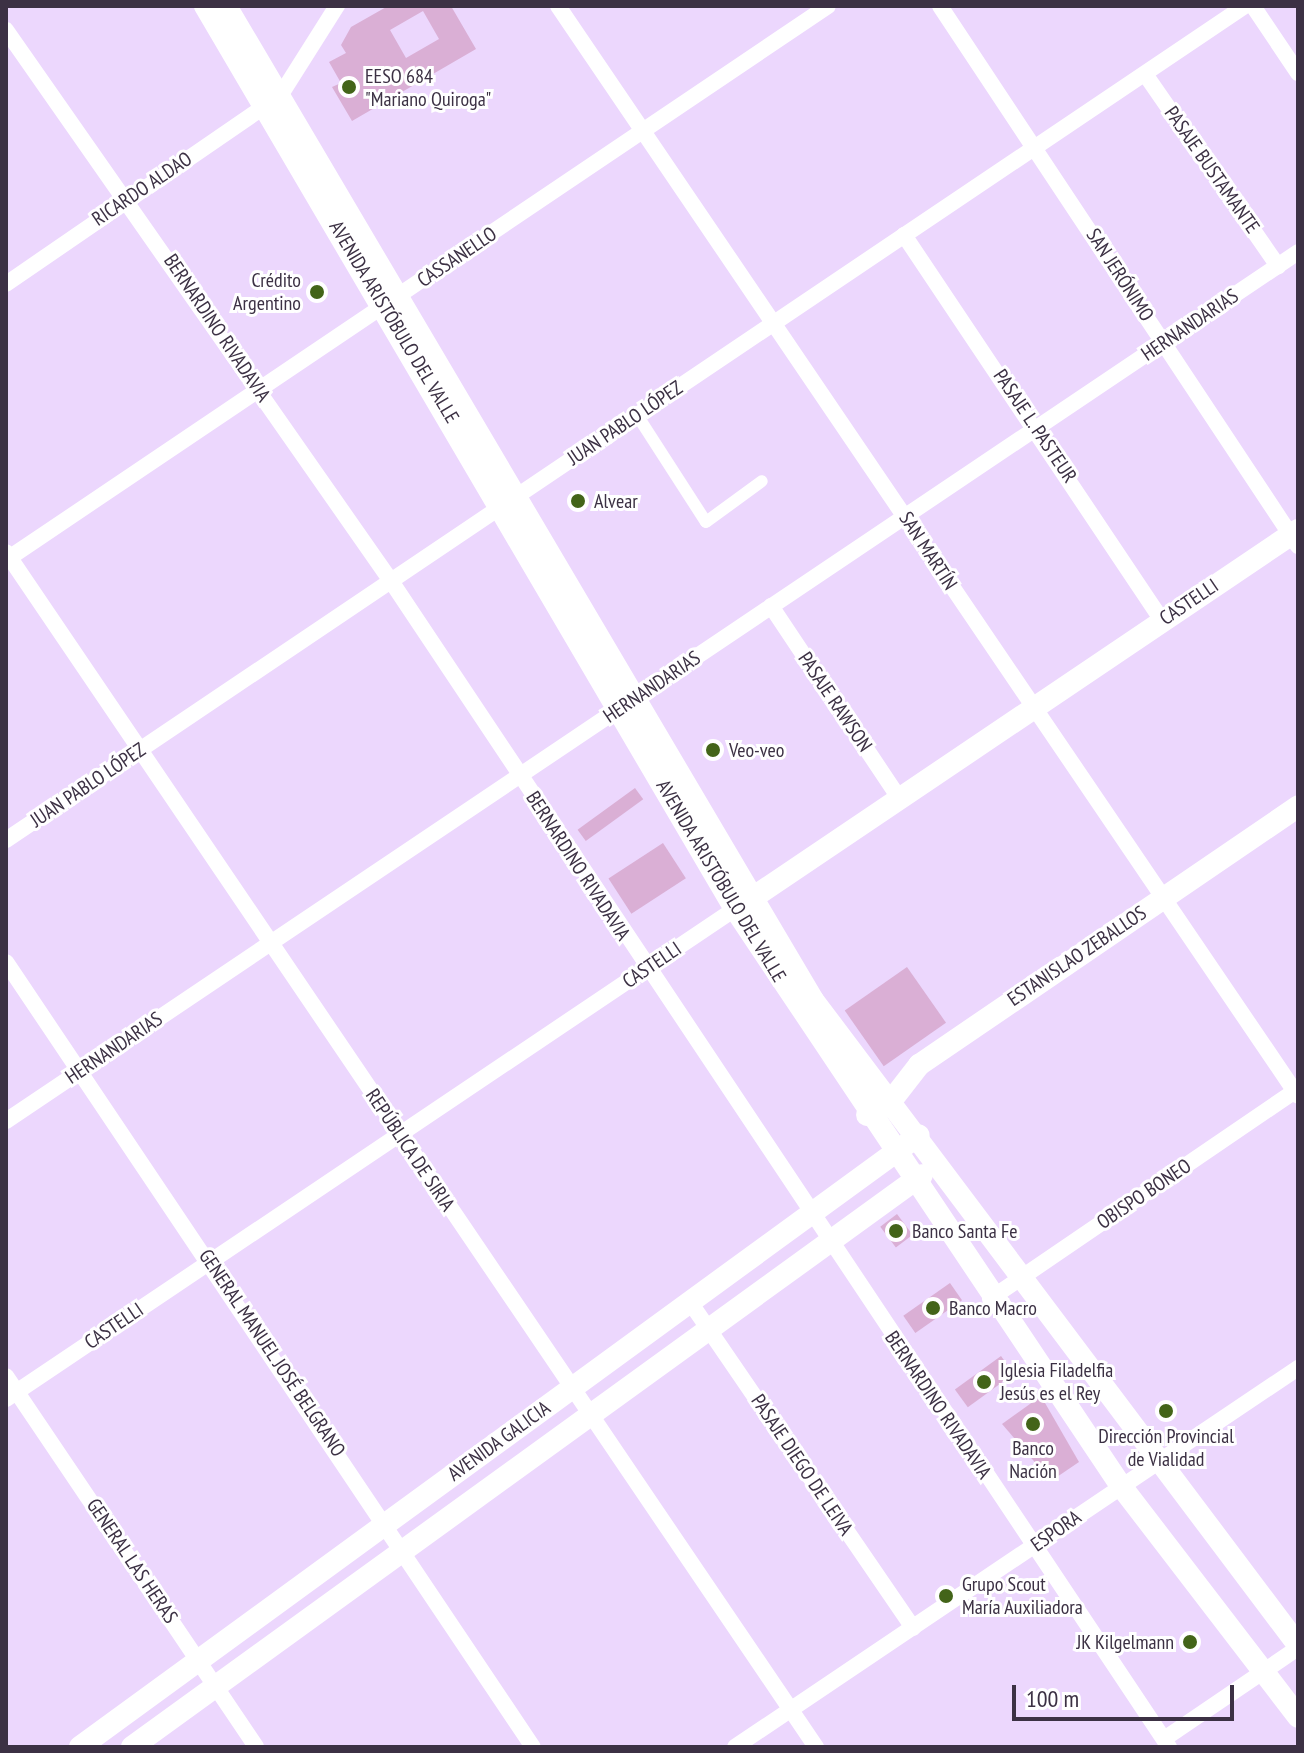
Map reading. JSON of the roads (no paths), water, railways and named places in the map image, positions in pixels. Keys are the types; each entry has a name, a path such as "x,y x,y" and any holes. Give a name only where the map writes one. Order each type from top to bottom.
{"main road":[{"name":"AVENIDA ARISTÓBULO DEL VALLE","path":"205,6 272,101 392,300 867,1115 990,1299 1121,1486 1298,1717"},
{"name":"AVENIDA ARISTÓBULO DEL VALLE","path":"226,6 272,101"},
{"name":"CASTELLI","path":"743,904 1162,620 1296,537"},
{"name":"ESTANISLAO ZEBALLOS","path":"867,1115 894,1098 919,1065 1298,806"},
{"name":"AVENIDA ARISTÓBULO DEL VALLE","path":"743,904 813,1000 894,1098 1020,1278 1157,1464 1298,1646"},
{"name":"AVENIDA GALICIA","path":"80,1747 919,1135"},
{"name":"AVENIDA GALICIA","path":"132,1747 938,1163"}],"street":[{"path":"272,101 337,6"},
{"name":"SAN MARTÍN","path":"558,6 905,517 1031,709 1297,1092"},
{"name":"CASSANELLO","path":"7,557 828,6"},
{"name":"SAN JERÓNIMO","path":"940,6 1296,537"},
{"name":"JUAN PABLO LÓPEZ","path":"6,840 1245,6"},
{"path":"1253,6 1298,73"},
{"name":"BERNARDINO RIVADAVIA","path":"6,30 128,198 391,581 646,969 1166,1743"},
{"name":"PASAJE BUSTAMANTE","path":"1145,74 1278,266"},
{"name":"RICARDO ALDAO","path":"6,284 272,101"},
{"name":"PASAJE L. PASTEUR","path":"904,235 1037,427 1162,620"},
{"name":"HERNANDARIAS","path":"6,1121 1298,252"},
{"path":"637,415 706,522 762,481"},
{"name":"REPÚBLICA DE SIRIA","path":"7,557 816,1747"},
{"name":"PASAJE RAWSON","path":"771,606 899,798"},
{"name":"CASTELLI","path":"11,1395 743,904"},
{"name":"GENERAL MANUEL JOSÉ BELGRANO","path":"6,962 211,1261 533,1747"},
{"name":"OBISPO BONEO","path":"990,1299 1297,1092"},
{"name":"PASAJE DIEGO DE LEIVA","path":"690,1302 913,1628"},
{"name":"ESPORA","path":"735,1747 1298,1368"},
{"name":"GENERAL LAS HERAS","path":"6,1376 11,1395 256,1747"},
{"path":"1166,1743 1298,1646"}],"place":[{"name":"EESO 684 \"Mariano Quiroga\"","path":"349,87"},
{"name":"Crédito Argentino","path":"317,292"},
{"name":"Alvear","path":"578,501"},
{"name":"Veo-veo","path":"713,750"},
{"name":"Banco Santa Fe","path":"896,1231"},
{"name":"Banco Macro","path":"933,1308"},
{"name":"Iglesia Filadelfia Jesús es el Rey","path":"984,1382"},
{"name":"Dirección Provincial de Vialidad","path":"1166,1411"},
{"name":"Banco Nación","path":"1033,1424"},
{"name":"Grupo Scout María Auxiliadora","path":"946,1596"},
{"name":"JK Kilgelmann","path":"1190,1642"}]}
